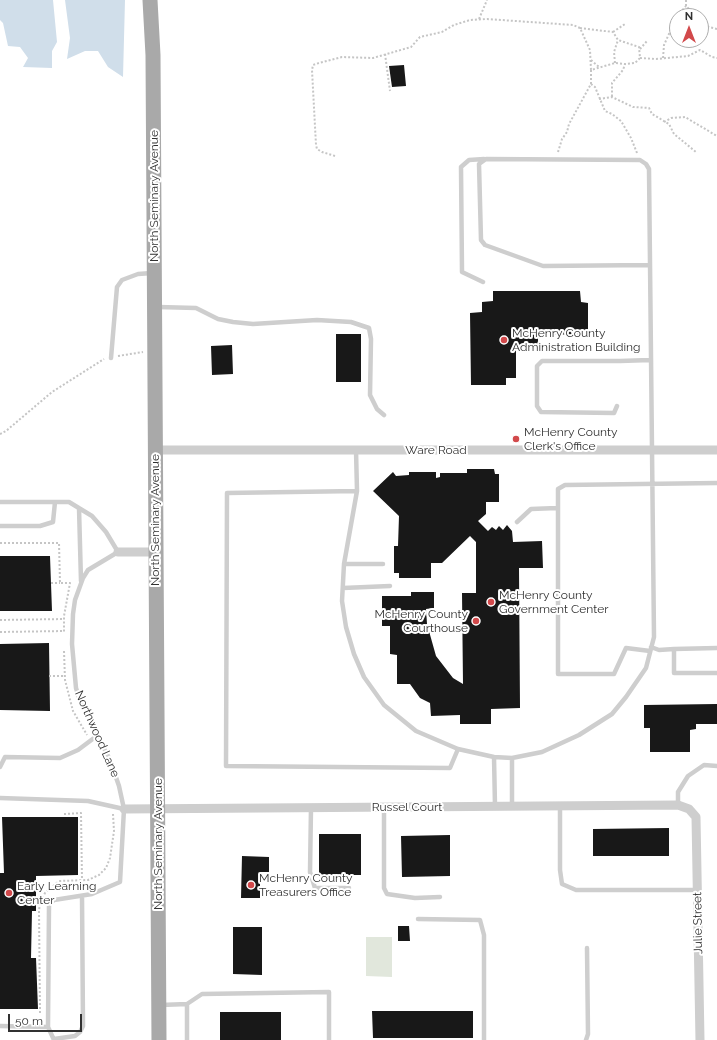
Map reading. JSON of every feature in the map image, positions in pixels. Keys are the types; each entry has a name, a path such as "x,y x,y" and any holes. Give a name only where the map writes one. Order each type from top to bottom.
{"main road":[{"name":"North Seminary Avenue","path":"150,0 153,55 159,1040"}],"street":[{"name":"Ware Road","path":"155,450 717,450"},
{"path":"118,552 155,552"},
{"name":"Russel Court","path":"124,809 678,805 689,809"},
{"name":"Julie Street","path":"689,809 696,817 700,1040"}],"lane":[{"path":"486,159 479,164 481,240 485,245 542,266 650,265"},
{"path":"356,450 357,491 344,564 342,601 346,627 354,654 364,677 384,705 416,731 458,749 494,758 512,758 542,752 558,746 612,714 633,689 646,668 654,637 649,169 646,164 640,160 469,160 461,167 462,272 483,282"},
{"path":"111,358 117,287 122,280 138,274 154,273"},
{"path":"154,307 196,308 218,319 233,322 254,324 317,320 351,322 368,328 371,339 370,395 377,409 384,415"},
{"path":"617,406 614,413 541,412 537,406 537,366 542,361 650,360"},
{"path":"717,484 562,485 558,489 558,674 614,674 626,648 659,650 674,648 717,648"},
{"path":"357,491 227,493 226,766 450,768 458,749"},
{"path":"0,502 68,502 92,516 106,532 118,552"},
{"path":"0,526 40,526 53,522 55,502"},
{"path":"79,508 82,582"},
{"path":"517,522 531,509 557,508"},
{"name":"Northwood Lane","path":"54,1039 48,1027 49,905 54,900 92,894 120,882 124,809 119,786 110,760 80,701 76,688 72,659 73,614 82,582 88,570 118,552"},
{"path":"344,564 383,564"},
{"path":"343,588 390,586"},
{"path":"674,648 674,673 717,673"},
{"path":"0,766 5,757 60,758 78,750 98,736"},
{"path":"494,758 495,806"},
{"path":"512,758 512,806"},
{"path":"678,805 678,792 688,776 704,765 717,766"},
{"path":"0,798 88,801 124,809"},
{"path":"560,806 560,870 562,884 576,890 697,890"},
{"path":"384,807 384,888 387,894 415,898 440,897"},
{"path":"311,808 310,872 315,888 349,888"},
{"path":"54,1039 75,1036 84,1026 82,896"},
{"path":"418,919 480,920 484,935 484,1040"},
{"path":"586,1040 588,1034 587,948"},
{"path":"159,1005 187,1004 202,994 328,992 328,1040"},
{"path":"187,1004 187,1040"},
{"path":"0,1026 48,1027"}],"path":[{"path":"479,19 486,0"},
{"path":"686,0 686,6"},
{"path":"335,156 317,149 311,80 313,65 342,58 373,58 411,47 414,41 420,37 442,32 454,25 470,20 479,19 559,24 613,32 625,24"},
{"path":"557,160 559,148 567,132 569,124 590,84 590,50 580,28"},
{"path":"613,32 618,40 639,47 640,49"},
{"path":"663,58 664,45 669,34"},
{"path":"615,63 614,52 618,40"},
{"path":"640,58 640,49 647,41"},
{"path":"590,70 615,63 635,63 640,58 688,56 700,50 712,57 717,58"},
{"path":"385,54 390,90"},
{"path":"591,60 599,67"},
{"path":"612,97 612,83 623,70 625,64"},
{"path":"590,84 595,87 605,111 621,121 631,138 640,160"},
{"path":"599,99 612,97 633,107 649,108 652,114 669,124 674,134 696,152"},
{"path":"664,122 671,118 685,118 717,136"},
{"path":"0,434 52,392 100,360 132,352 154,352"},
{"path":"51,583 60,583"},
{"path":"0,620 64,619"},
{"path":"0,632 64,631"},
{"path":"49,676 65,676"},
{"path":"64,814 81,813 82,880"}],"shaded area":[{"path":"0,0 53,0 57,42 52,51 52,68 23,67 28,58 20,47 8,46 3,23 0,20"},
{"path":"65,0 125,0 123,77 108,67 98,51 85,51 67,59 70,38"},
{"path":"366,937 392,937 392,977 366,976"}],"building":[{"path":"404,65 406,86 392,87 389,66"},
{"name":"McHenry County Administration Building","path":"493,291 580,291 581,302 588,303 588,335 538,334 538,344 516,345 516,378 506,378 506,385 471,385 470,313 482,312 482,302 493,301"},
{"path":"336,334 361,334 361,382 336,382"},
{"path":"232,345 233,374 212,375 211,346"},
{"name":"McHenry County Government Center","path":"467,469 494,469 495,474 499,474 499,502 486,502 486,514 478,521 488,531 492,527 496,530 499,526 503,530 507,525 512,531 513,542 542,541 543,568 519,568 520,708 491,709 491,724 460,724 460,715 431,716 430,703 420,698 410,684 397,684 397,655 390,654 390,626 382,626 382,596 411,596 411,592 434,592 434,608 426,609 427,624 436,656 453,678 463,684 462,593 476,593 476,542 470,536 442,563 431,563 431,578 399,578 399,573 394,573 394,546 398,546 399,516 373,491 393,472 396,476 409,475 409,472 436,472 436,478 440,477 440,473 467,473"},
{"path":"0,556 50,556 52,611 0,611"},
{"path":"49,643 50,711 0,710 0,644"},
{"path":"717,704 717,724 696,724 696,729 690,730 690,752 650,752 650,728 644,728 644,705"},
{"path":"2,817 78,817 78,875 36,876 36,911 32,911 31,958 36,958 38,1009 0,1009 0,873 4,873"},
{"path":"669,828 669,856 593,856 593,829"},
{"path":"319,834 361,834 361,875 319,875"},
{"path":"450,835 450,876 402,877 401,836"},
{"name":"McHenry County Treasurers Office","path":"242,856 269,857 269,872 260,872 260,898 241,898"},
{"path":"398,926 409,926 410,941 398,941"},
{"path":"233,927 262,927 262,975 233,974"},
{"path":"372,1011 473,1011 473,1038 373,1038"},
{"path":"220,1012 281,1012 281,1040 220,1040"}],"place":[{"name":"McHenry County Administration Building","path":"504,340"},
{"name":"McHenry County Clerk's Office","path":"516,439"},
{"name":"McHenry County Government Center","path":"491,602"},
{"name":"McHenry County Courthouse","path":"476,621"},
{"name":"McHenry County Treasurers Office","path":"251,885"},
{"name":"Early Learning Center","path":"9,893"}]}
